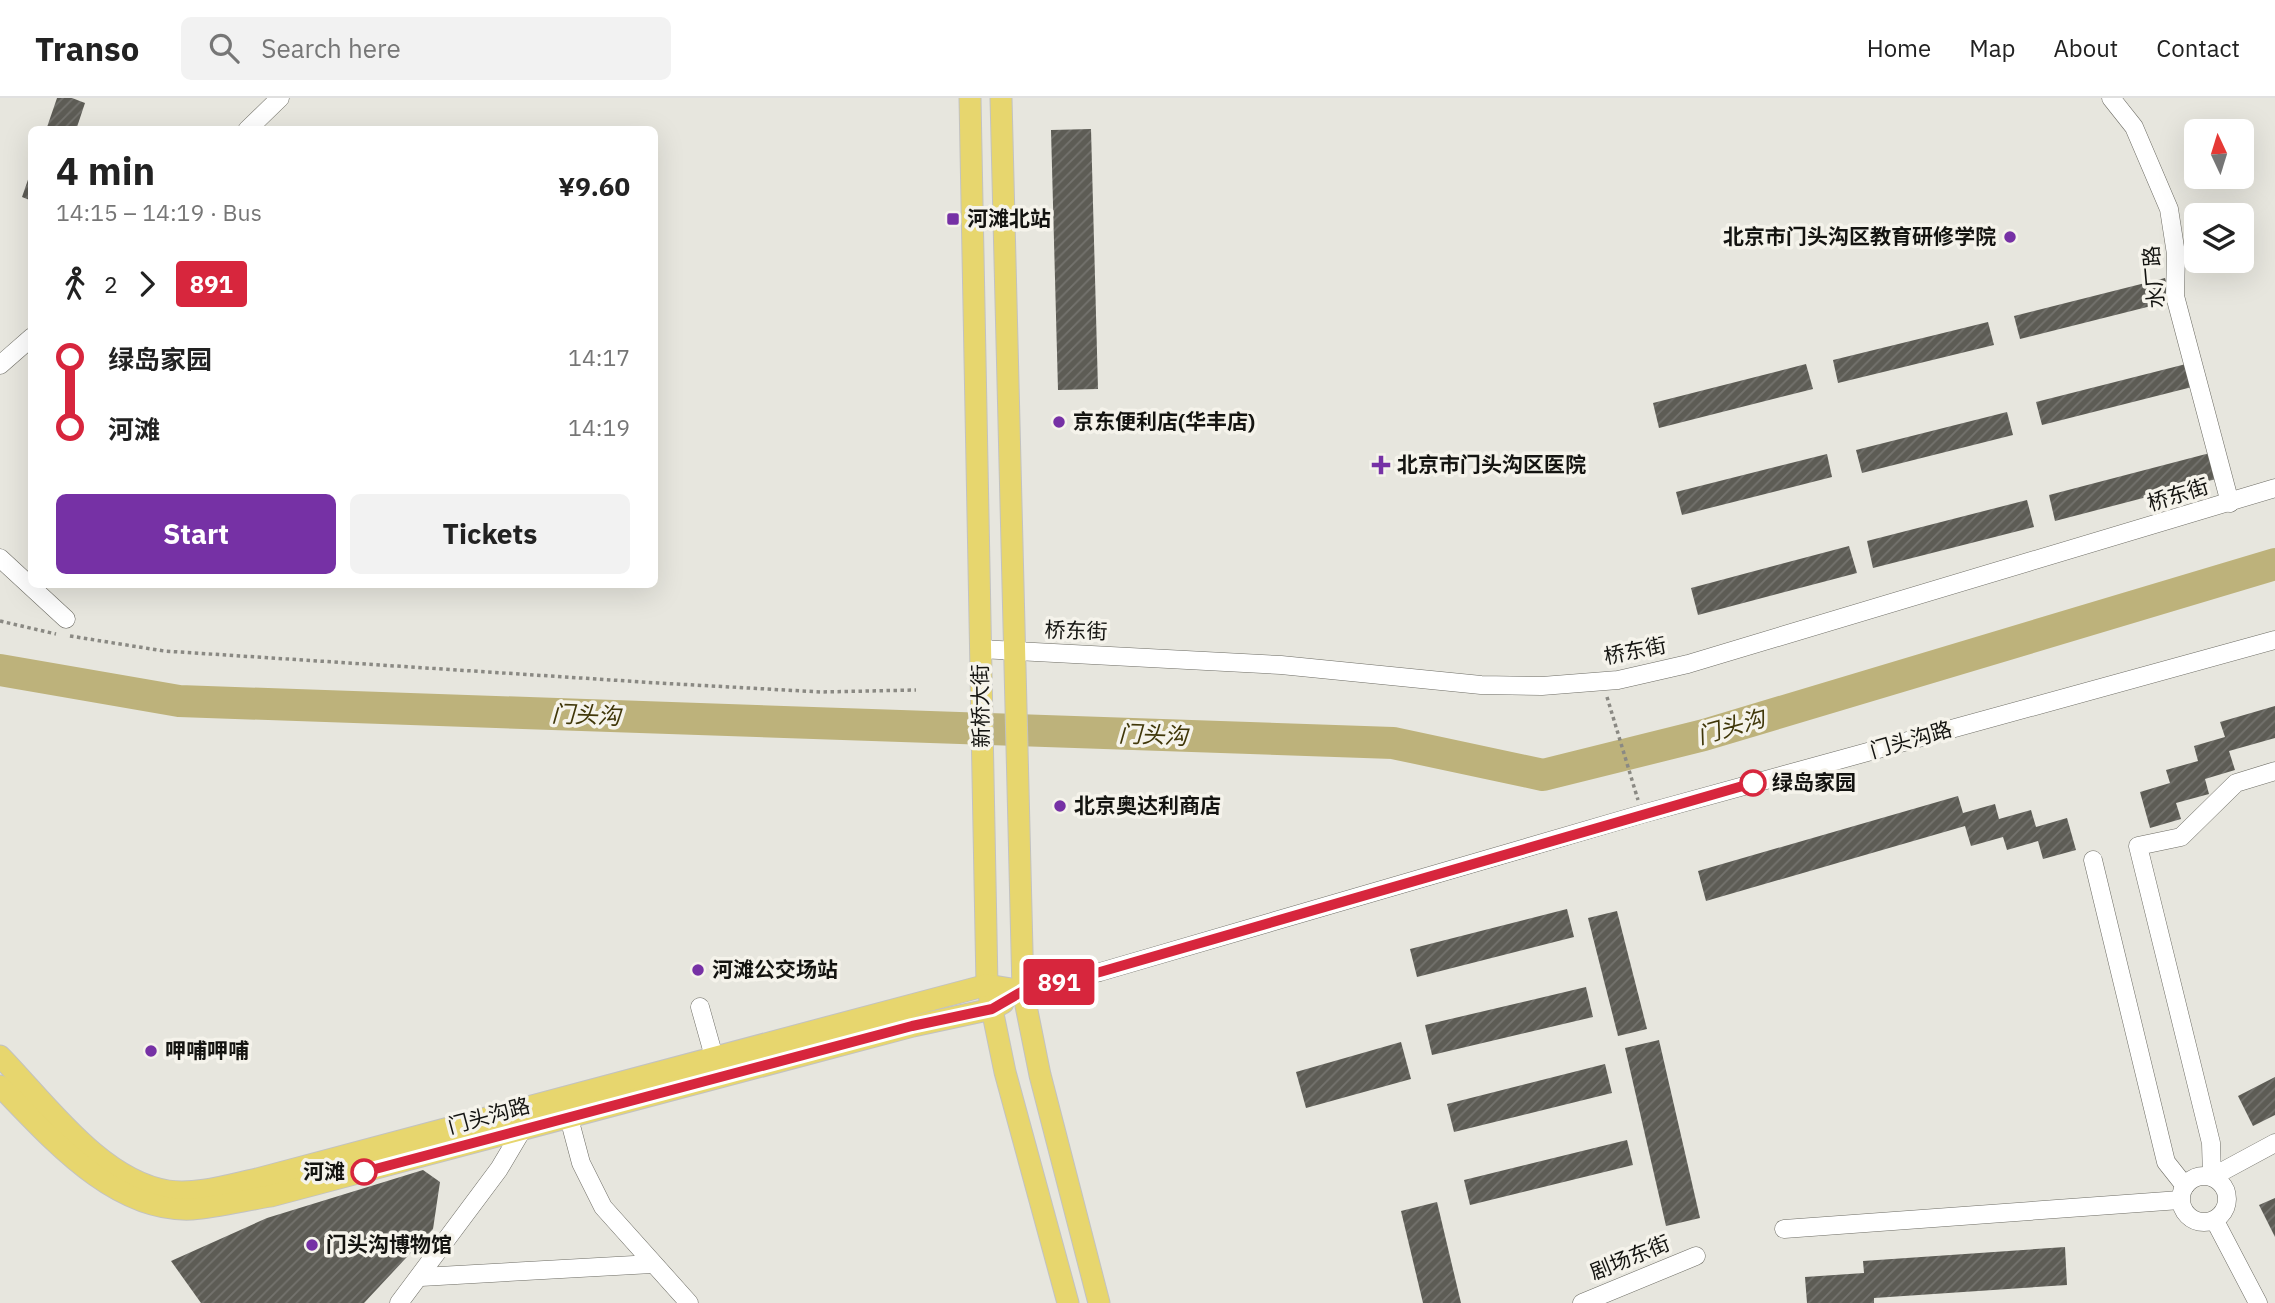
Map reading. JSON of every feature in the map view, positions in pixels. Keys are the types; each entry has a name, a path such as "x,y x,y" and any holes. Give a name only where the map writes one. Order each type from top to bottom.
{"main road":[{"name":"新桥大街","path":"971,98 982,802 988,985 1005,1072 1068,1303"},
{"name":"新桥大街","path":"1001,98 1023,991 1040,1075 1099,1303"},
{"name":"门头沟路","path":"0,1056 91,1152 131,1181 168,1191 202,1191 257,1179 988,985 1023,991"},
{"name":"门头沟路","path":"0,1086 98,1179 141,1200 190,1209 271,1196 521,1132 912,1026 992,1009 1023,991"}],"street":[{"path":"251,126 280,98"},
{"name":"水厂路","path":"2111,98 2134,127 2169,209 2176,254 2175,296 2230,503"},
{"path":"0,365 28,340"},
{"name":"桥东街","path":"980,649 1281,665 1482,685 1542,686 1602,681 1688,664 2275,488"},
{"path":"0,558 28,584"},
{"path":"32,588 66,619"},
{"name":"门头沟路","path":"1023,991 1100,972 1642,814 2275,640"},
{"path":"2215,1221 2227,1207 2226,1189 2212,1177 2211,1143 2138,846 2180,837 2236,783 2275,771"},
{"path":"2093,860 2166,1162 2183,1193 2192,1220 2215,1221"},
{"path":"701,1007 720,1078"},
{"path":"399,1303 499,1169 521,1132 514,1110"},
{"path":"569,1118 581,1164 603,1207 689,1303"},
{"path":"1784,1228 2183,1193 2197,1177 2212,1177 2275,1143"},
{"path":"2215,1221 2258,1303"},
{"name":"剧场东街","path":"1582,1303 1696,1256"},
{"path":"421,1277 652,1264"}],"path":[{"path":"0,621 46,632 164,651 807,692 916,690"},
{"path":"1602,681 1642,814"}],"building":[{"path":"57,98 72,98 85,103 77,126 47,126"},
{"path":"1091,129 1098,389 1058,390 1051,130"},
{"path":"28,180 28,199 22,197"},
{"path":"2165,278 2171,301 2020,339 2014,316"},
{"path":"1988,322 1994,345 1838,383 1833,360"},
{"path":"1806,364 1813,389 1659,428 1653,403"},
{"path":"2186,364 2192,387 2042,425 2036,402"},
{"path":"2007,412 2013,435 1862,473 1856,450"},
{"path":"2210,453 2216,479 2055,521 2049,495"},
{"path":"1827,454 1832,477 1682,515 1676,492"},
{"path":"2027,500 2034,527 1873,568 1867,541"},
{"path":"1849,546 1857,573 1698,615 1691,588"},
{"path":"2275,706 2275,738 2229,751 2235,770 2205,779 2209,794 2176,803 2181,819 2150,828 2140,792 2170,783 2166,770 2198,761 2194,746 2225,737 2220,722"},
{"path":"1958,796 1963,813 1995,804 1999,819 2031,810 2036,827 2067,818 2076,850 2043,859 2038,841 2007,850 2003,837 1971,846 1965,826 1706,901 1698,871"},
{"path":"1567,909 1574,937 1417,977 1410,949"},
{"path":"1617,911 1647,1029 1618,1036 1588,918"},
{"path":"1586,987 1593,1017 1432,1055 1425,1025"},
{"path":"1659,1040 1700,1218 1666,1226 1625,1048"},
{"path":"1401,1042 1411,1079 1306,1108 1296,1072"},
{"path":"1605,1064 1612,1093 1454,1132 1447,1104"},
{"path":"2275,1077 2275,1115 2253,1126 2238,1096"},
{"path":"1627,1140 1633,1165 1470,1205 1464,1180"},
{"name":"门头沟博物馆","path":"423,1170 440,1182 433,1229 364,1303 201,1303 171,1261 267,1218"},
{"path":"2275,1198 2275,1237 2259,1205"},
{"path":"1437,1202 1461,1303 1423,1303 1401,1211"},
{"path":"2065,1247 2067,1285 1874,1298 1874,1303 1807,1303 1805,1277 1864,1273 1863,1261"}],"waterway":[{"name":"门头沟","path":"0,670 179,701 1393,743 1543,775 1704,735 2275,564"}],"bus line":[{"name":"891","path":"364,1172 912,1026 992,1009 1023,991 1100,972 1753,783"}],"place":[{"name":"河滩北站","path":"953,219"},
{"name":"北京市门头沟区教育研修学院","path":"2010,237"},
{"name":"京东便利店(华丰店)","path":"1059,422"},
{"name":"北京市门头沟区医院","path":"1381,465"},
{"name":"绿岛家园","path":"1753,783"},
{"name":"北京奥达利商店","path":"1060,806"},
{"name":"河滩公交场站","path":"698,970"},
{"name":"呷哺呷哺","path":"151,1051"},
{"name":"河滩","path":"364,1172"},
{"name":"门头沟博物馆","path":"312,1245"}]}
